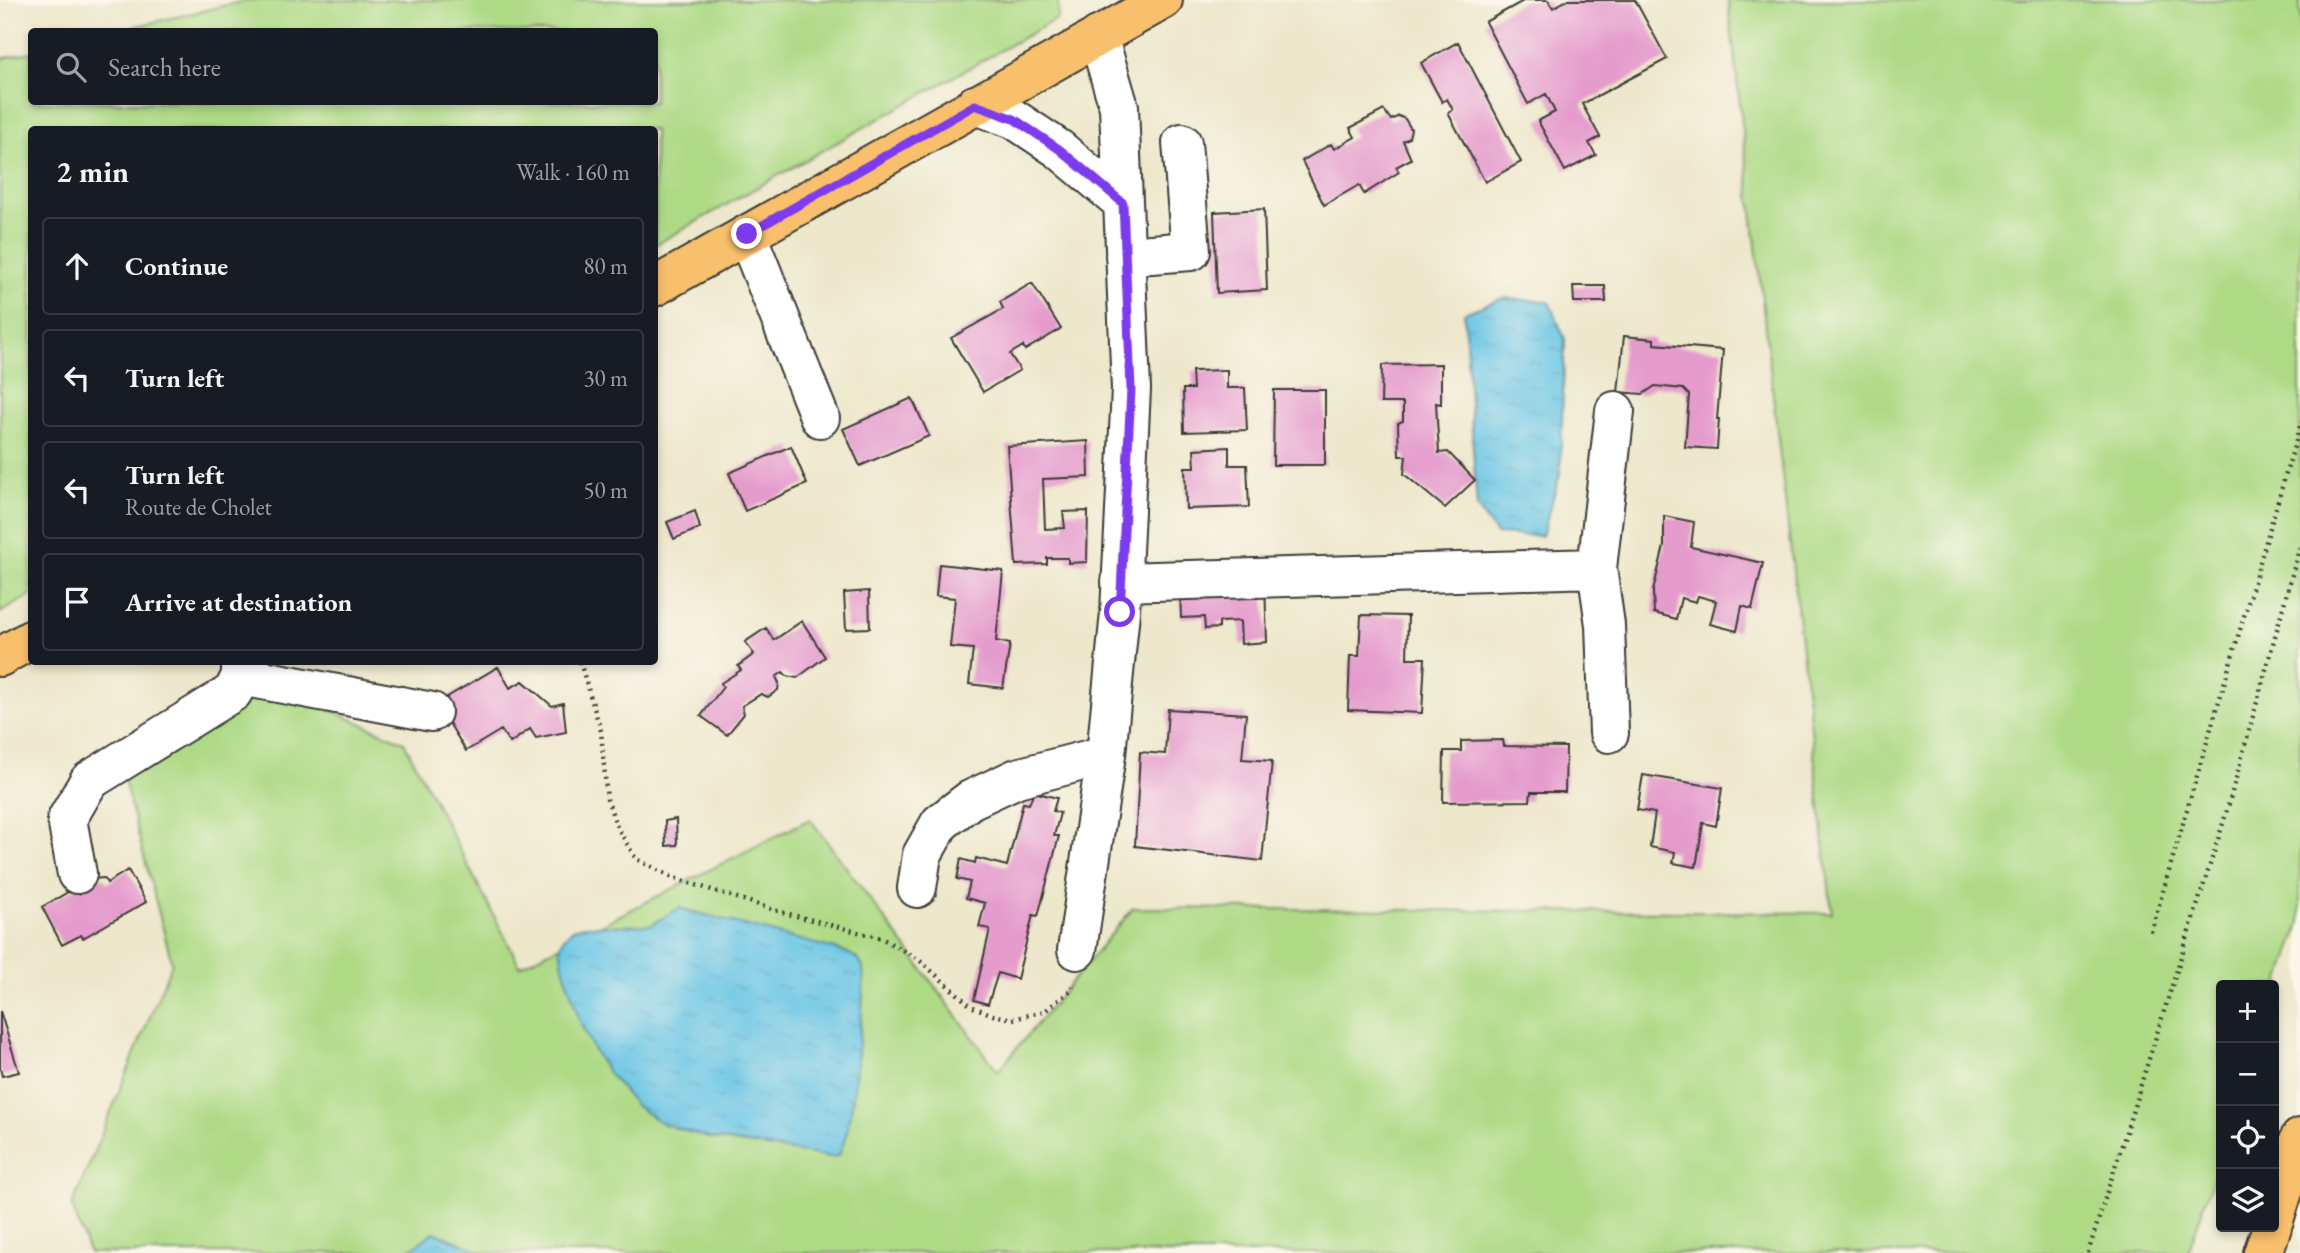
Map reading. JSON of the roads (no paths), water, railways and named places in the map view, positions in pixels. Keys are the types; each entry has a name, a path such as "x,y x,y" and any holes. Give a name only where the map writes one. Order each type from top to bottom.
{"main road":[{"path":"658,285 1163,0"},
{"path":"0,657 28,641"},
{"path":"2279,1204 2300,1138"},
{"path":"2263,1253 2270,1232"}],"street":[{"path":"1077,950 1106,755 1121,582 1131,389 1119,107 1098,36"},
{"path":"975,105 1014,119 1059,149 1123,203"},
{"path":"1125,256 1191,251 1182,143"},
{"path":"747,234 820,418"},
{"path":"1609,733 1605,625 1597,569 1615,411"},
{"path":"1121,582 1597,569"},
{"path":"77,874 67,819 89,781 233,692 241,669 432,712"},
{"path":"917,888 922,855 940,823 970,800 1017,778 1106,755"}],"water":[{"path":"1503,298 1549,302 1565,339 1560,474 1542,536 1496,534 1477,507 1464,313"},
{"path":"679,908 835,949 850,954 862,965 863,994 852,1102 839,1156 830,1157 709,1138 663,1124 635,1105 606,1070 580,1022 563,967 560,947 563,939 573,929 583,926 651,925"},
{"path":"434,1232 484,1253 406,1253"}]}
